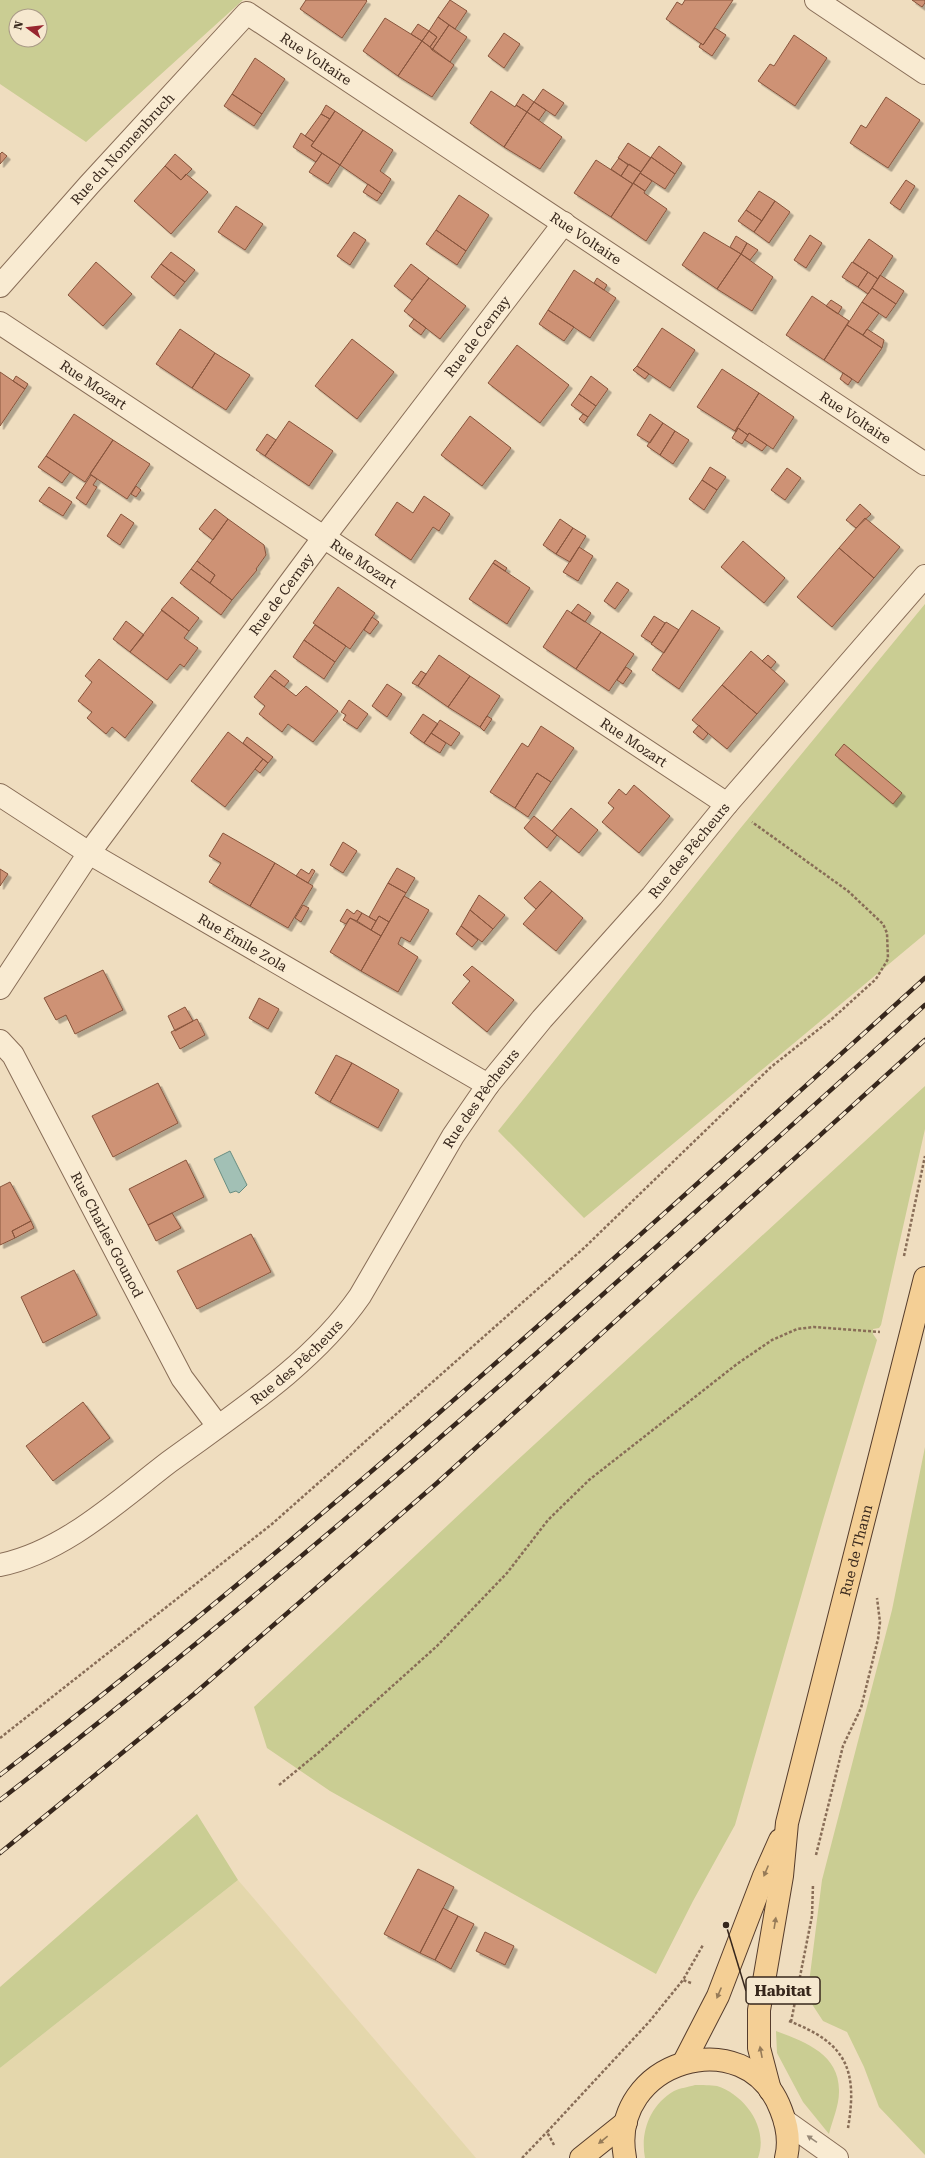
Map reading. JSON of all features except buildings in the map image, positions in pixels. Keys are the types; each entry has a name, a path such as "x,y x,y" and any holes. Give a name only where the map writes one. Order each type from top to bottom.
{"main road":[{"name":"Rue de Thann","path":"787,1823 925,1278"},
{"path":"684,2062 718,1996 764,1876 787,1823"},
{"path":"770,2090 760,2048 759,2010 782,1876 787,1823"},
{"path":"625,2158 624,2139 626,2122 631,2106 641,2091 653,2078 667,2069 684,2062 702,2059 734,2064 756,2076 770,2090 779,2105 785,2121 788,2138 786,2158"},
{"path":"581,2158 626,2122"}],"street":[{"path":"816,0 925,73"},
{"name":"Rue Voltaire","path":"247,13 925,464"},
{"name":"Rue du Nonnenbruch","path":"0,286 89,185 247,13"},
{"name":"Rue de Cernay","path":"0,988 89,853 324,537 564,223"},
{"name":"Rue Mozart","path":"0,323 727,804"},
{"name":"Rue des Pêcheurs","path":"0,1565 15,1562 46,1550 85,1525 290,1372 344,1319 360,1296 453,1136 488,1085 542,1019 652,896 727,804 925,576"},
{"name":"Rue Émile Zola","path":"0,795 89,853 488,1085"},
{"name":"Rue Charles Gounod","path":"0,1041 13,1055 182,1378 218,1426"},
{"path":"785,2121 837,2158"}],"path":[{"path":"0,1738 272,1524 584,1248 771,1067 854,1000 876,979 888,959 888,933 883,924 848,891 727,804"},
{"path":"279,1785 318,1753 438,1646 507,1573 548,1520 589,1480 737,1364 772,1340 797,1329 814,1327 886,1333"},
{"path":"816,1856 843,1746 861,1708 878,1639 880,1622 876,1592"},
{"path":"791,2022 812,1916 813,1879"},
{"path":"522,2158 649,2022 683,1980"},
{"path":"811,2031 828,2041 842,2056 850,2073 851,2110 847,2130"},
{"path":"547,2132 558,2151"}],"shaded area":[{"path":"238,1880 476,2158 0,2158 0,2068"}],"green space":[{"path":"0,0 243,0 86,142 0,84"},
{"path":"925,604 925,934 584,1218 498,1131 739,830"},
{"path":"925,1086 925,1129 881,1325 879,1328 873,1329 873,1334 877,1340 823,1520 735,1825 693,1901 656,1974 330,1791 267,1748 254,1707 498,1478"},
{"path":"925,1447 925,2155 879,2107 864,2067 847,2032 823,2021 806,1995 810,1975 822,1880 892,1610"},
{"path":"197,1814 238,1880 0,2068 0,1987"},
{"path":"776,2031 809,2045 819,2051 834,2068 838,2079 839,2097 829,2134 803,2102 777,2053"},
{"path":"695,2085 717,2086 727,2090 745,2105 757,2124 760,2135 761,2147 758,2158 645,2158 644,2139 653,2111 674,2091"}],"water":[{"path":"230,1151 247,1185 239,1193 236,1191 230,1193 214,1159"}],"railway":[{"path":"0,1775 238,1584 470,1386 925,978"},
{"path":"0,1800 120,1706 355,1511 585,1311 925,1005"},
{"path":"0,1853 194,1694 437,1483 925,1040"}],"place":[{"name":"Habitat","path":"726,1925"}]}
